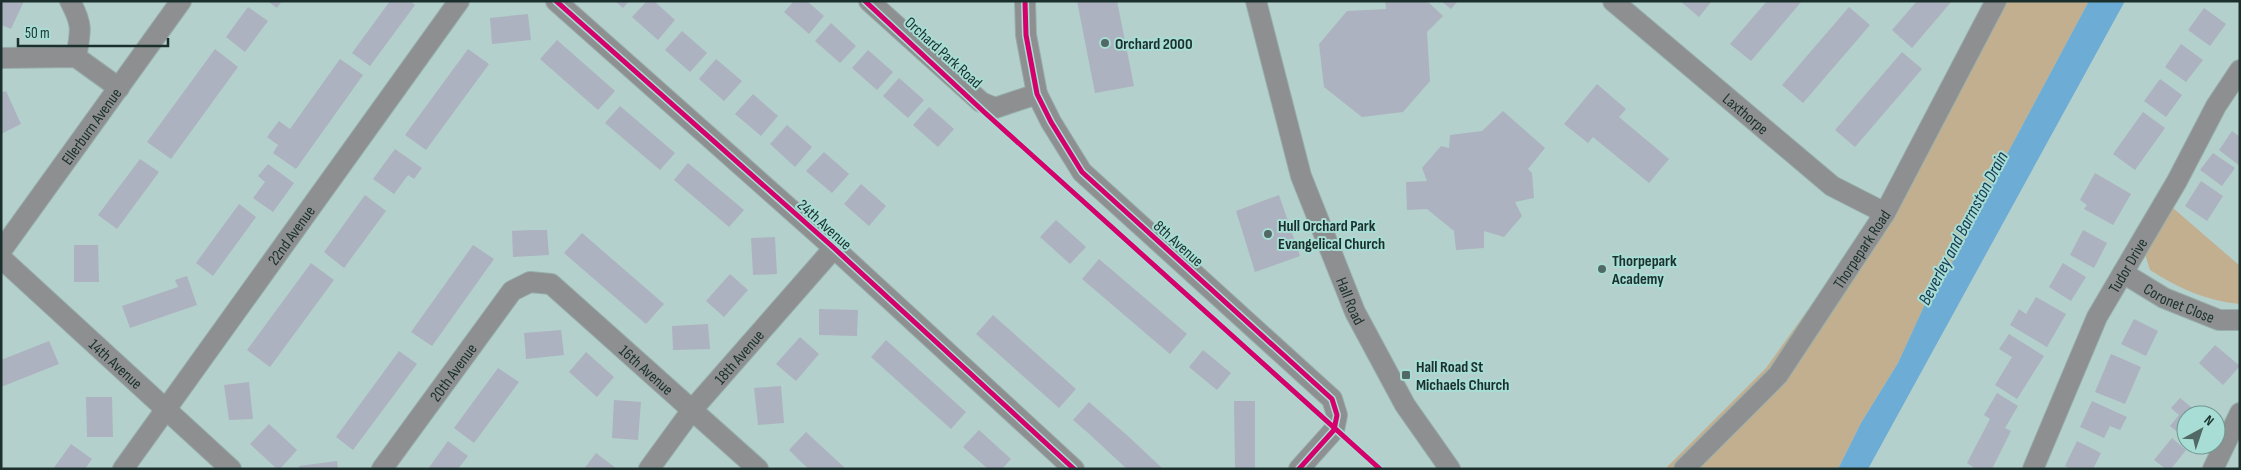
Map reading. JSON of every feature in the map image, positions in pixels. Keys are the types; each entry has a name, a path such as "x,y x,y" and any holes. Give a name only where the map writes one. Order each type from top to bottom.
{"street":[{"path":"70,1 80,19 81,34 76,57"},
{"name":"Ellerburn Avenue","path":"1,251 181,1"},
{"name":"22nd Avenue","path":"123,469 459,1"},
{"name":"24th Avenue","path":"556,1 834,248 1074,469"},
{"name":"Orchard Park Road","path":"869,1 981,102 995,108 1037,94"},
{"name":"8th Avenue","path":"1025,1 1026,35 1037,94 1051,122 1082,172 1332,399 1337,415 1334,430 1299,469"},
{"name":"Hall Road","path":"1256,1 1301,176 1355,312 1405,405 1450,469"},
{"name":"Laxthorpe","path":"1613,1 1832,186 1885,213"},
{"name":"Thorpepark Road","path":"1684,469 1778,375 1885,213 1996,1"},
{"path":"1,58 76,57 119,88"},
{"name":"Tudor Drive","path":"2033,469 2097,317 2177,181 2216,106 2240,70"},
{"name":"18th Avenue","path":"649,469 692,410 834,248"},
{"name":"14th Avenue","path":"1,258 231,469"},
{"name":"Coronet Close","path":"2124,273 2164,298 2219,320 2240,320"},
{"name":"16th Avenue","path":"530,282 551,284 758,469"},
{"name":"20th Avenue","path":"382,469 512,291 530,282"},
{"path":"2213,469 2240,413"}],"shaded area":[{"path":"1995,1 2089,1 1998,171 1956,257 1926,302 1898,363 1861,423 1838,469 1665,469 1766,368 1863,233"},
{"path":"2173,208 2240,266 2240,304 2216,300 2193,293 2150,270 2145,254"}],"water":[{"path":"2089,1 2125,1 1868,469 1838,469 1861,423 1898,363 1926,302 1956,257 1998,171"}],"building":[{"path":"1,1 24,1 11,29 1,25"},
{"path":"267,1 282,1 277,8"},
{"path":"390,1 410,1 415,5 370,66 352,53"},
{"path":"615,1 629,1 623,8"},
{"path":"647,1 654,1 675,20 658,40 632,17"},
{"path":"794,1 807,1 824,16 809,34 784,12"},
{"name":"Orchard 2000","path":"1077,1 1117,1 1134,86 1095,93"},
{"path":"1385,1 1427,1 1443,16 1427,32 1430,81 1403,112 1362,117 1324,87 1319,44 1347,11 1386,9"},
{"path":"1441,1 1458,1 1451,9"},
{"path":"1680,1 1712,1 1699,17"},
{"path":"1767,1 1802,1 1751,61 1730,44"},
{"path":"1917,1 1952,1 1912,48 1892,30"},
{"path":"248,7 268,21 245,52 226,37"},
{"path":"1849,7 1870,25 1803,103 1782,85"},
{"path":"2204,8 2226,24 2210,46 2188,30"},
{"path":"528,14 531,40 492,44 490,18"},
{"path":"831,23 856,46 840,63 815,41"},
{"path":"682,31 707,53 690,72 665,50"},
{"path":"557,40 615,91 598,110 540,59"},
{"path":"2181,44 2203,60 2186,82 2165,67"},
{"path":"215,49 238,67 171,159 147,142"},
{"path":"468,49 489,64 426,150 405,135"},
{"path":"868,50 893,72 877,90 852,68"},
{"path":"1902,52 1922,69 1855,147 1835,130"},
{"path":"340,59 363,75 296,169 273,153 278,145 267,137 279,121 290,129"},
{"path":"716,59 742,81 724,101 699,79"},
{"path":"899,78 924,100 908,118 883,96"},
{"path":"2160,79 2182,95 2166,117 2144,101"},
{"path":"1597,84 1626,109 1619,117 1669,159 1649,183 1593,137 1588,143 1564,124"},
{"path":"6,91 21,124 1,134 1,93"},
{"path":"753,94 778,116 761,136 735,114"},
{"path":"620,106 675,153 660,170 605,123"},
{"path":"929,107 954,129 938,147 913,125"},
{"path":"1503,111 1545,148 1528,169 1532,173 1534,198 1515,202 1522,216 1504,237 1484,231 1484,248 1456,250 1454,231 1427,209 1407,210 1406,182 1427,181 1422,168 1441,146 1449,148 1450,135 1482,131"},
{"path":"2143,112 2165,128 2135,170 2113,154"},
{"path":"787,125 812,147 795,167 770,144"},
{"path":"2232,131 2240,137 2240,166 2219,150"},
{"path":"395,149 422,168 414,179 408,175 394,194 373,179"},
{"path":"824,152 849,174 832,193 806,171"},
{"path":"2213,153 2235,168 2222,186 2200,170"},
{"path":"140,159 159,172 117,229 98,215"},
{"path":"688,163 744,210 729,227 674,180"},
{"path":"268,164 294,183 273,212 253,198 265,182 258,176"},
{"path":"2095,173 2131,194 2113,225 2084,209 2087,205 2080,200"},
{"path":"2201,181 2223,196 2207,221 2185,206"},
{"path":"861,184 886,206 869,226 844,204"},
{"path":"365,195 386,211 344,268 324,252"},
{"name":"Hull Orchard Park Evangelical Church","path":"1279,195 1300,256 1255,272 1236,211"},
{"path":"239,204 256,217 213,276 196,263"},
{"path":"1056,220 1086,247 1070,264 1040,237"},
{"path":"547,230 549,255 513,257 512,231"},
{"path":"2083,230 2107,243 2094,268 2070,255"},
{"path":"582,233 664,304 646,324 564,253"},
{"path":"775,237 777,274 753,275 751,238"},
{"path":"74,245 98,245 99,282 74,282"},
{"path":"473,245 494,259 432,346 411,332"},
{"path":"1099,259 1187,334 1170,354 1082,279"},
{"path":"311,263 334,280 270,367 247,350"},
{"path":"2063,263 2086,277 2071,301 2049,287"},
{"path":"730,274 748,290 724,317 706,301"},
{"path":"187,276 197,305 130,328 122,306 178,287 175,280"},
{"path":"2036,297 2066,314 2047,347 2010,325 2019,309 2026,314"},
{"path":"819,309 858,310 857,336 819,335"},
{"path":"993,315 1076,389 1059,408 976,334"},
{"path":"2134,319 2158,331 2146,356 2121,344"},
{"path":"708,324 710,349 673,350 672,326"},
{"path":"561,330 564,355 526,359 524,333"},
{"path":"2009,334 2044,356 2017,399 1995,385 2012,357 1999,349"},
{"path":"800,337 819,354 796,381 776,364"},
{"path":"886,340 966,412 951,429 871,357"},
{"path":"49,341 59,364 1,387 1,360"},
{"path":"2215,345 2240,366 2223,385 2199,363"},
{"path":"1203,350 1231,373 1217,390 1189,367"},
{"path":"399,351 417,364 353,450 336,437"},
{"path":"586,352 614,377 597,397 569,372"},
{"path":"2111,354 2141,367 2125,404 2095,392"},
{"path":"498,368 519,382 474,443 454,428"},
{"path":"249,382 253,419 229,420 224,385"},
{"path":"781,386 784,423 758,425 754,388"},
{"path":"1997,393 2018,406 2005,428 2011,431 1992,469 1976,469 1967,463 1990,419 1984,415"},
{"path":"86,397 112,397 113,437 87,437"},
{"path":"2180,398 2189,405 2176,405 2176,412 2171,408"},
{"path":"614,400 641,402 638,440 612,438"},
{"path":"1234,401 1255,401 1255,469 1235,469"},
{"path":"2092,401 2127,417 2120,430 2110,426 2104,438 2080,427"},
{"path":"1089,402 1163,469 1127,469 1073,420"},
{"path":"2176,419 2176,431 2170,426"},
{"path":"269,424 297,450 280,469 277,469 250,444"},
{"path":"979,430 1011,459 1002,469 988,469 963,447"},
{"path":"806,432 846,469 809,469 802,463 789,450"},
{"path":"2172,438 2176,441 2176,455 2182,455 2171,469 2166,469 2154,460"},
{"path":"448,441 468,456 458,469 428,469"},
{"path":"2077,441 2101,453 2093,469 2071,469 2065,466"},
{"path":"71,444 92,459 85,469 53,469"},
{"path":"596,453 617,469 584,469"},
{"path":"337,461 338,469 300,469 299,466"}],"cycle path":[{"path":"556,1 834,248 1074,469"},
{"path":"865,1 983,111 1380,469"},
{"path":"1025,1 1026,35 1037,94 1051,122 1082,172 1332,399 1337,415 1334,430 1299,469"}],"place":[{"name":"Orchard 2000","path":"1105,43"},
{"name":"Hull Orchard Park Evangelical Church","path":"1268,234"},
{"name":"Thorpepark Academy","path":"1602,269"},
{"name":"Hall Road St Michaels Church","path":"1406,375"}],"water label":[{"name":"Beverley and Barmston Drain","path":"1963,228"}]}
